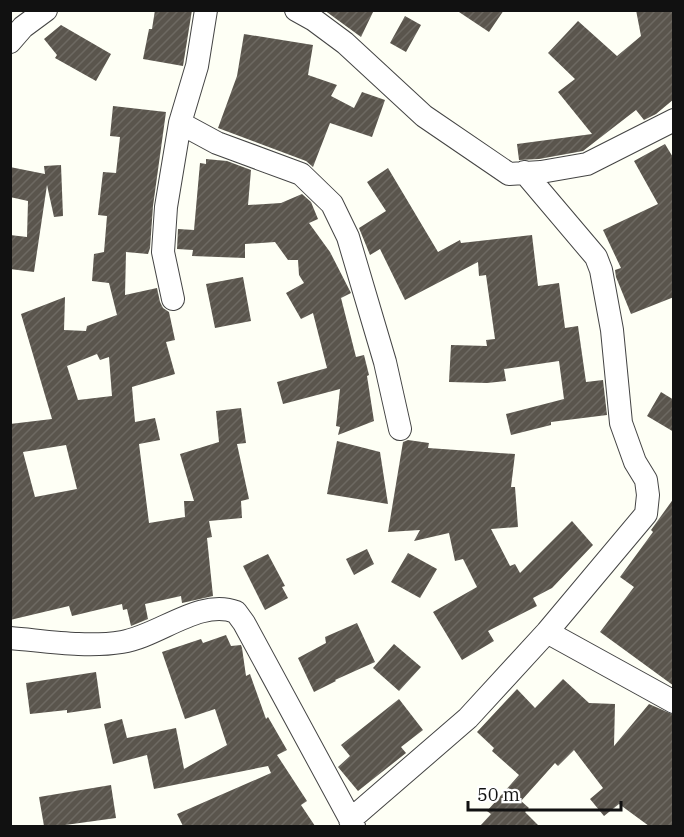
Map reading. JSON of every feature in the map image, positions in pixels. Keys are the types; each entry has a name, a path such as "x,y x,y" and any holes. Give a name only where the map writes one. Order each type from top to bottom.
{"street":[{"path":"10,42 23,27 46,10"},
{"path":"173,299 163,252 166,207 180,123 197,66 206,10"},
{"path":"310,14 424,116 509,174 541,172 587,164 674,120"},
{"path":"180,123 217,143 301,174 332,204 348,237 385,362 400,429"},
{"path":"10,639 79,643 121,642 149,635 197,612 217,608 236,612 281,690 352,823 468,718 547,632 646,514 648,495 646,480 635,462 621,423 612,330 601,270 596,257 524,172"},
{"path":"547,632 674,702"}],"building":[{"path":"155,10 192,10 183,66 143,59"},
{"path":"324,10 374,10 361,37"},
{"path":"456,10 504,10 489,32"},
{"path":"636,10 674,10 674,99 656,114 644,120 636,110 583,151 519,160 517,144 592,134 558,92 575,79 548,53 578,21 617,56 641,36"},
{"path":"405,16 421,25 406,52 390,43"},
{"path":"61,25 111,54 96,81 55,58 57,55 44,39"},
{"path":"244,34 313,45 308,75 337,85 331,96 354,108 362,92 385,100 372,137 330,123 313,167 306,161 218,128 237,76"},
{"path":"113,106 166,112 153,206 150,248 148,254 126,252 125,295 157,288 163,308 169,312 175,340 166,342 175,374 132,387 135,422 155,418 160,440 139,444 149,523 185,517 184,501 194,501 180,454 219,442 216,411 241,408 246,443 237,444 249,499 241,501 242,518 209,521 212,537 207,538 213,596 182,603 181,596 145,604 148,619 131,626 127,609 123,610 122,604 72,616 69,606 10,620 10,424 52,419 21,314 65,297 64,330 86,331 87,326 117,315 109,283 92,281 94,254 104,252 107,216 98,215 103,172 116,173 120,137 110,136","holes":["97,354 100,360 109,357 112,396 78,400 67,366","66,445 77,489 35,497 23,452"]},
{"path":"665,144 674,159 674,297 631,314 616,277 615,270 621,268 603,230 658,204 634,161"},
{"path":"206,159 227,161 251,170 248,205 281,203 302,194 311,202 318,219 309,223 330,252 351,293 341,298 356,357 364,355 369,375 367,376 374,421 338,435 340,427 336,426 340,389 283,404 277,382 327,368 313,313 301,319 286,293 304,283 299,275 298,260 288,260 275,242 245,244 245,258 192,256 193,250 177,249 178,229 194,230 200,163 206,164"},
{"path":"61,165 63,216 54,217 47,185 34,272 10,269 10,235 27,237 28,201 10,197 10,167 45,174 44,166"},
{"path":"388,168 438,252 460,240 461,243 532,235 538,286 559,283 565,328 578,326 586,382 603,380 607,415 551,422 551,425 511,435 506,414 564,399 559,361 504,369 506,381 449,382 451,345 487,346 486,340 495,339 486,275 479,276 478,262 405,300 380,249 370,255 359,228 386,211 367,182"},
{"path":"243,277 251,321 215,328 206,284"},
{"path":"661,392 674,400 674,432 647,416"},
{"path":"408,440 429,443 428,448 515,454 511,487 515,487 518,527 491,529 510,566 515,564 520,573 572,521 593,545 552,588 533,598 537,606 488,631 494,641 462,660 433,612 477,587 463,559 455,561 449,533 414,541 420,530 388,532 403,442"},
{"path":"337,441 380,452 388,504 327,494"},
{"path":"674,498 674,686 600,632 634,587 620,577 653,532 651,530"},
{"path":"367,549 374,564 354,575 346,559"},
{"path":"408,553 437,569 420,598 391,582"},
{"path":"268,554 285,586 282,587 288,598 265,610 243,566"},
{"path":"357,623 375,662 314,692 298,658 326,643 325,637"},
{"path":"226,635 231,646 241,645 246,676 250,674 266,719 268,717 287,750 277,755 307,801 301,805 315,826 183,826 177,814 271,773 268,766 154,789 147,755 113,764 104,724 122,719 127,738 176,728 184,769 227,745 215,709 185,719 162,652 201,639 203,643"},
{"path":"394,644 421,667 399,691 373,668"},
{"path":"96,672 101,708 67,713 67,710 30,714 26,683"},
{"path":"563,679 589,703 615,704 614,746 649,704 674,715 674,826 649,826 619,804 604,816 590,799 603,788 574,750 558,766 555,763 521,801 529,808 525,812 539,826 480,826 491,814 487,811 519,775 492,751 494,748 477,732 517,689 535,708"},
{"path":"399,699 423,730 401,747 406,753 358,791 338,767 350,756 341,745"},
{"path":"111,785 116,818 44,826 39,797"}]}
